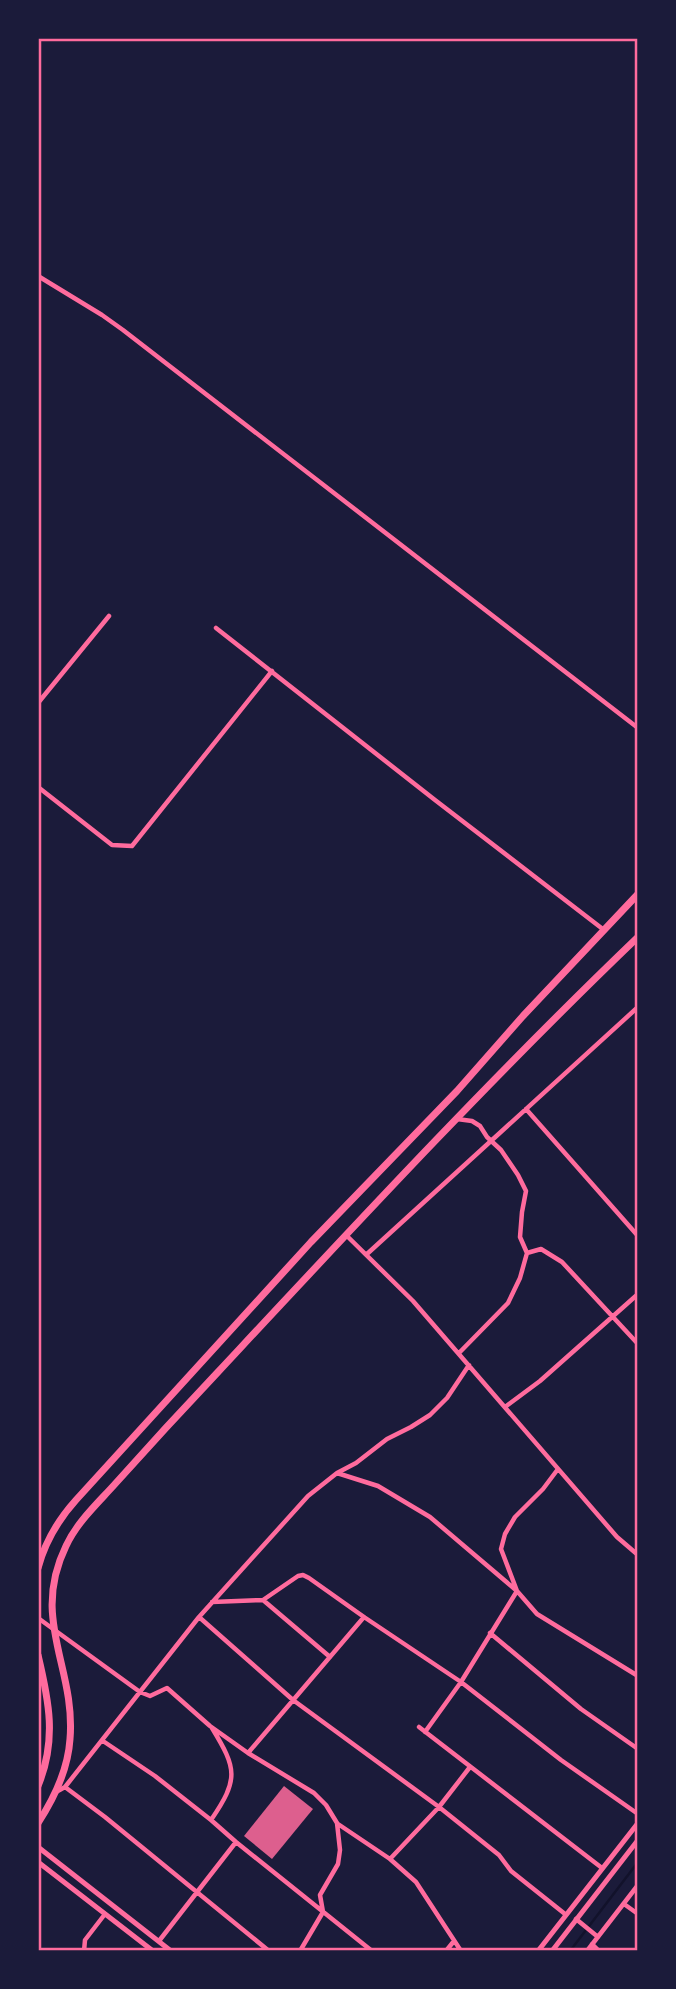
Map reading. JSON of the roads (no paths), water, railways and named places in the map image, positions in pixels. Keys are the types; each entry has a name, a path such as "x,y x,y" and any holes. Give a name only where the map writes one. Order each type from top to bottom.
{"highway":[{"path":"38,1568 49,1538 76,1500 311,1242 457,1091 523,1016 638,894"},
{"path":"38,1823 56,1792 70,1740 67,1692 53,1630 51,1607 56,1574 65,1546 78,1527 194,1398 346,1235 556,1017 638,937"},
{"path":"38,1655 46,1688 51,1737 46,1766 38,1786"}],"street":[{"path":"38,276 123,330 638,728"},
{"path":"38,703 109,616"},
{"path":"216,628 604,930"},
{"path":"38,787 112,845 132,846 272,671"},
{"path":"367,1254 638,1007"},
{"path":"526,1109 638,1236"},
{"path":"457,1119 472,1121 480,1126 501,1150 526,1191 520,1237 527,1253 520,1278 508,1303 459,1353"},
{"path":"346,1235 413,1301 617,1537 638,1555"},
{"path":"527,1253 541,1249 562,1262 638,1344"},
{"path":"505,1407 540,1381 638,1294"},
{"path":"56,1792 65,1787 103,1741 212,1602 307,1496 387,1439 430,1415 447,1398 469,1365"},
{"path":"517,1591 501,1549 505,1534 515,1517 543,1489 558,1469"},
{"path":"337,1473 377,1486 430,1517 517,1591 537,1614 638,1676"},
{"path":"212,1602 263,1600 303,1575 461,1682 561,1760 638,1814"},
{"path":"425,1732 461,1682 517,1591"},
{"path":"263,1600 330,1657"},
{"path":"200,1617 293,1700 439,1807 499,1855 511,1871 565,1914"},
{"path":"38,1618 140,1692 149,1696 167,1688 210,1726 314,1794 326,1805 337,1823 390,1859 416,1882 461,1951"},
{"path":"248,1753 364,1618"},
{"path":"490,1633 581,1709 638,1749"},
{"path":"210,1726 226,1751 233,1776 229,1791 211,1820"},
{"path":"419,1727 601,1868"},
{"path":"103,1741 155,1776 372,1951"},
{"path":"390,1859 439,1807 470,1767"},
{"path":"65,1787 269,1951"},
{"path":"300,1951 323,1912 320,1895 338,1864 340,1850 337,1823"},
{"path":"538,1951 638,1823"},
{"path":"554,1950 638,1840"},
{"path":"159,1941 236,1842"},
{"path":"38,1847 172,1951"},
{"path":"38,1862 152,1950"},
{"path":"587,1951 638,1885"},
{"path":"624,1903 638,1914"},
{"path":"84,1951 85,1940 105,1914"},
{"path":"576,1919 598,1937"},
{"path":"446,1951 454,1941"},
{"path":"592,1944 599,1951"}],"waterway":[{"path":"570,1951 638,1862"}]}
